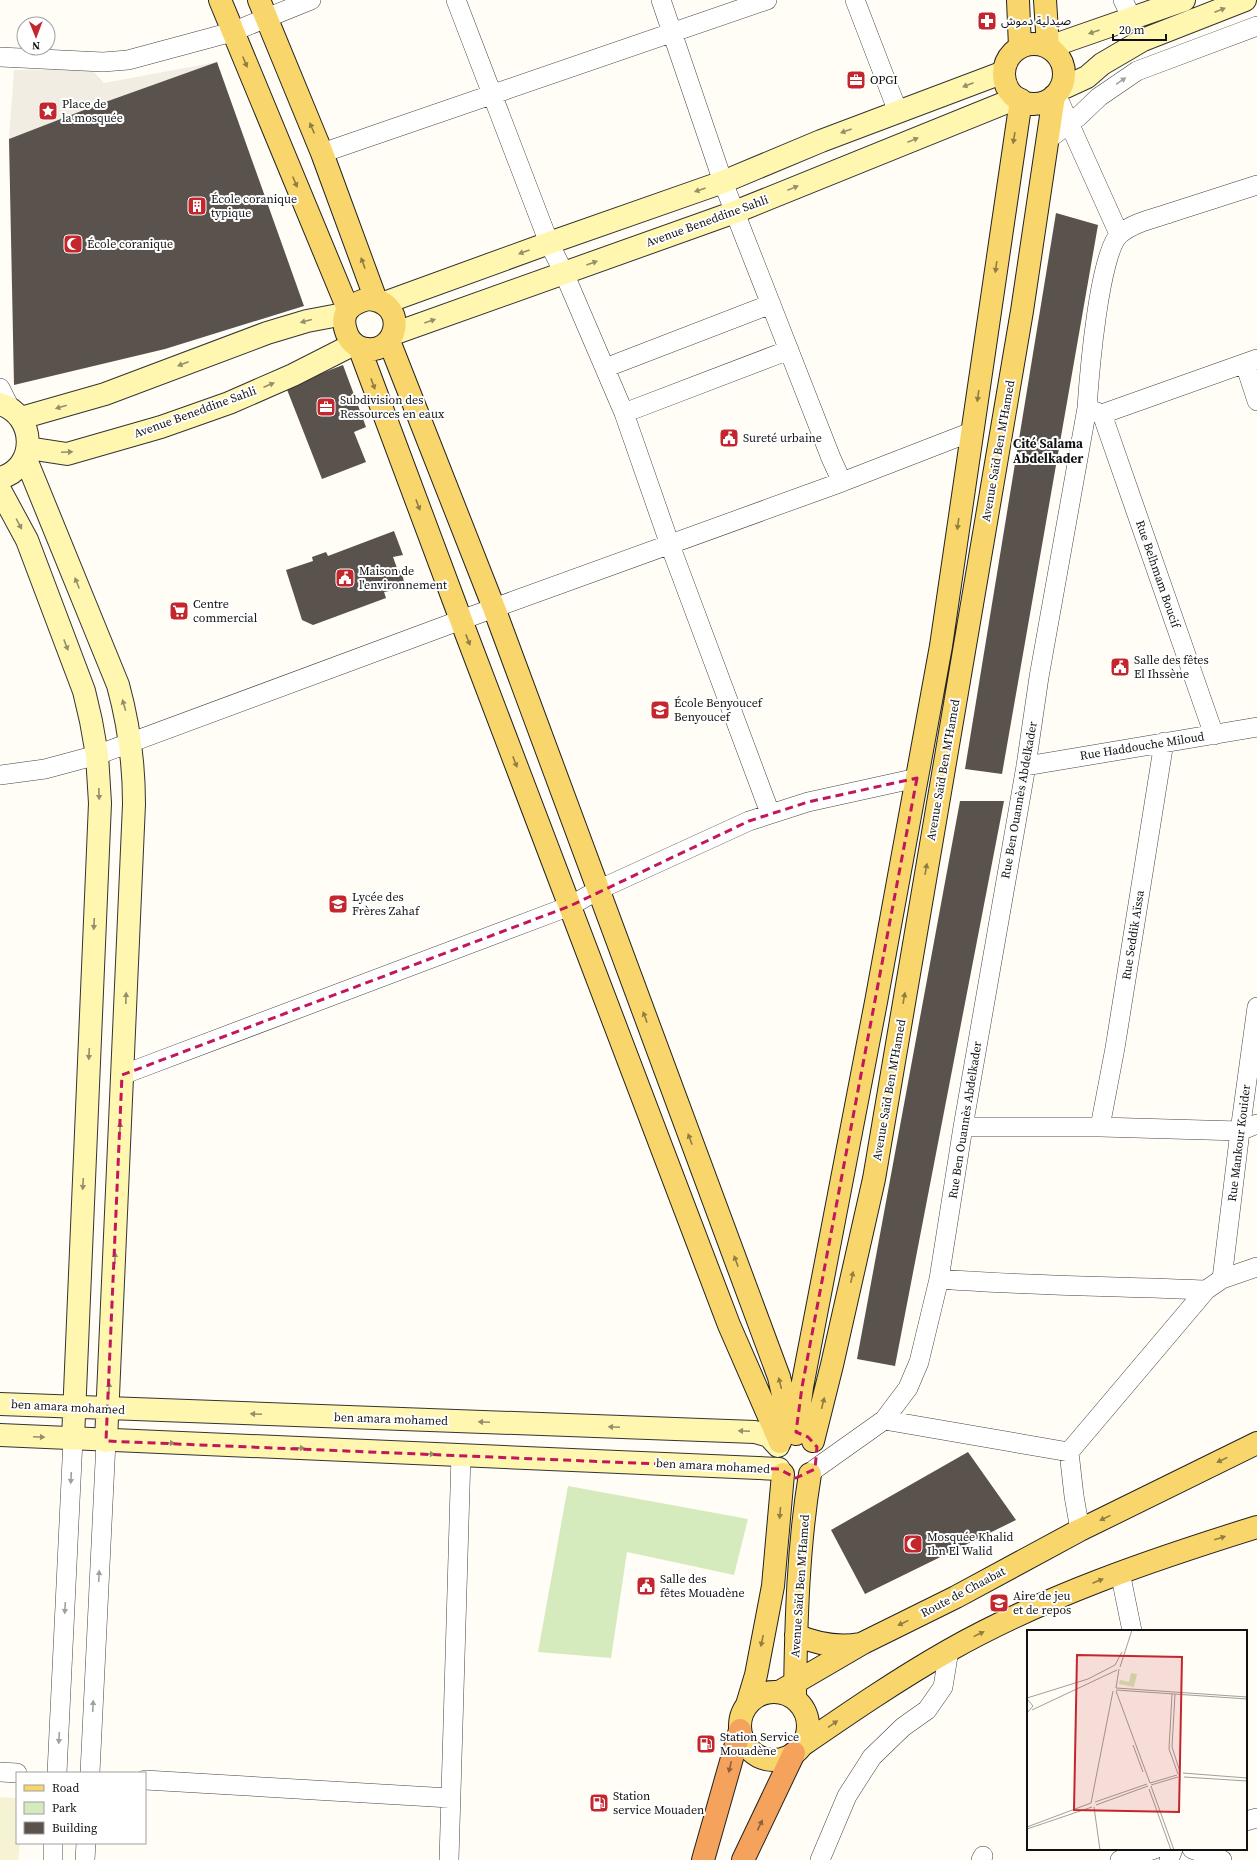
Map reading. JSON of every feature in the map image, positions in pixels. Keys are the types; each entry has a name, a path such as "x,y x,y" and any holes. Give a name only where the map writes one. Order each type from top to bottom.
{"highway":[{"path":"703,1860 740,1730"},
{"path":"743,1860 798,1750"}],"main road":[{"path":"220,0 346,311 345,329 348,337 356,345 684,1204 728,1325 792,1439 817,1447 819,1455 813,1471 796,1478 781,1471 775,1457 792,1439"},
{"path":"1018,0 1020,47"},
{"path":"1045,0 1049,47"},
{"path":"263,9 322,153 380,301"},
{"path":"1029,44 1039,44 1049,47 1062,61 1064,70 1064,80 1057,93 1046,102 1036,104 1019,99 1010,91 1005,82 1004,72 1012,53 1020,47 1029,44"},
{"name":"Avenue Saïd Ben M'Hamed","path":"792,1439 832,1365 874,1179 1021,319 1046,140 1057,93"},
{"name":"Avenue Saïd Ben M'Hamed","path":"792,1439 941,646 971,432 977,406 1019,99"},
{"path":"346,311 359,301 368,299 380,301 390,309 394,317 391,337 494,608 779,1377 792,1439"},
{"path":"356,345 367,349 375,349 391,337"},
{"path":"684,1204 711,1196"},
{"name":"Route de Chaabat","path":"789,1691 863,1644 956,1597 1080,1530 1257,1443"},
{"name":"Avenue Saïd Ben M'Hamed","path":"747,1705 756,1675 773,1586 781,1471"},
{"name":"Avenue Saïd Ben M'Hamed","path":"789,1691 796,1635 802,1538 813,1471"},
{"path":"798,1750 808,1730 808,1721 801,1705 789,1691 761,1694 747,1705 740,1721 740,1730 747,1746 761,1757 778,1759 798,1750 843,1717 949,1650 1031,1610 1120,1572 1257,1527"},
{"path":"796,1635 809,1641 828,1645 849,1646 863,1644"}],"street":[{"path":"0,57 116,62 128,60 232,32 263,9 311,0"},
{"path":"456,0 549,243 564,273 624,413 670,545 770,813"},
{"path":"661,0 723,182 842,482"},
{"path":"322,153 767,0"},
{"path":"855,0 898,112"},
{"path":"1049,47 1127,10 1184,0"},
{"path":"1057,93 1087,76 1102,64 1143,40 1245,0"},
{"path":"1046,140 1099,97 1137,71 1257,26"},
{"path":"380,301 723,182 821,141 1004,72"},
{"path":"1057,93 1066,98 1082,100 1099,97"},
{"path":"1057,93 1119,234 1142,222 1257,185"},
{"name":"Avenue Beneddine Sahli","path":"391,337 735,212 1019,99"},
{"name":"Rue Ben Ouannès Abdelkader","path":"813,1471 884,1420 908,1388 919,1362 939,1279 963,1127 1026,766 1039,678 1095,411 1090,363 1098,307 1111,248 1119,234"},
{"path":"605,368 771,304"},
{"path":"11,410 105,394 267,333 346,311"},
{"name":"Avenue Beneddine Sahli","path":"27,453 67,454 161,427 229,402 293,375 356,345"},
{"path":"624,413 789,350"},
{"path":"1095,411 1251,362 1257,401"},
{"path":"0,388 11,410 28,432 27,453 118,685 126,712 131,743 134,804 108,1409 90,1772"},
{"name":"Rue Belhmam Boucif","path":"1095,411 1214,735"},
{"path":"0,775 45,769 97,755 131,743 460,620 842,482 971,432"},
{"path":"0,478 12,472 27,453"},
{"path":"0,490 27,540 84,691 97,755 100,803 57,1772"},
{"name":"Rue Haddouche Miloud","path":"1026,766 1257,727"},
{"name":"Rue Seddik Aïssa","path":"1100,1127 1116,1040 1164,742"},
{"path":"122,1075 570,906 598,890 770,813 808,802 917,778"},
{"name":"Rue Mankour Kouider","path":"1222,1279 1257,1007"},
{"path":"963,1127 1100,1127 1240,1131 1257,1124"},
{"path":"1080,1530 1069,1452 1206,1290 1222,1279 1257,1267"},
{"path":"939,1279 1010,1284 1087,1285 1206,1290"},
{"name":"ben amara mohamed","path":"0,1404 755,1432 769,1436 792,1439"},
{"path":"884,1420 1069,1452"},
{"name":"ben amara mohamed","path":"0,1435 106,1441 461,1455 781,1471"},
{"path":"449,1860 461,1455"},
{"path":"1120,1572 1132,1630"},
{"path":"820,1860 847,1796 872,1756 903,1727 927,1710 943,1686 949,1650"},
{"path":"0,1772 16,1773"},
{"path":"146,1780 450,1798"},
{"path":"1247,1821 1257,1818"},
{"path":"53,1860 54,1844"},
{"path":"85,1860 86,1844"},
{"path":"1120,1860 1152,1850"},
{"path":"1169,1860 1173,1850"},
{"path":"1195,1850 1222,1860"}],"highlighted area":[{"path":"917,778 802,1387 796,1432 808,1437 817,1447 815,1469 796,1478 779,1469 106,1441 122,1075 570,906 749,821 808,802"}],"shaded area":[{"name":"Place de la mosquée","path":"217,62 9,139 14,70 91,69 104,83"},
{"path":"0,1797 16,1798 16,1844 20,1844 18,1860 0,1860"}],"green space":[{"path":"568,1486 748,1519 734,1575 627,1552 611,1658 538,1652"}],"building":[{"path":"217,62 304,306 165,349 14,385 9,139 97,105"},
{"path":"1056,213 1098,225 1002,774 965,769"},
{"name":"Subdivision des Ressources en eaux","path":"343,365 366,427 354,432 366,462 322,479 286,387"},
{"name":"Maison de l'environnement","path":"394,531 403,555 393,557 397,568 402,573 404,582 399,589 384,592 386,598 313,625 302,620 286,570 313,561 312,557 326,552 328,556"},
{"path":"960,801 1004,801 895,1366 857,1359"},
{"path":"968,1452 1016,1520 865,1594 831,1530"}],"place":[{"name":"صيدلية دموش","path":"987,21"},
{"name":"OPGI","path":"856,80"},
{"name":"Place de la mosquée","path":"48,111"},
{"name":"École coranique typique","path":"197,206"},
{"name":"École coranique","path":"73,244"},
{"name":"Subdivision des Ressources en eaux","path":"326,407"},
{"name":"Sureté urbaine","path":"729,438"},
{"name":"Maison de l'environnement","path":"345,578"},
{"name":"Centre commercial","path":"179,611"},
{"name":"Salle des fêtes El Ihssène","path":"1120,667"},
{"name":"École Benyoucef Benyoucef","path":"660,710"},
{"name":"Lycée des Frères Zahaf","path":"338,904"},
{"name":"Mosquée Khalid Ibn El Walid","path":"913,1544"},
{"name":"Salle des fêtes Mouadène","path":"646,1586"},
{"name":"Aire de jeu et de repos","path":"999,1603"},
{"name":"Station Service Mouadène","path":"706,1744"},
{"name":"Station service Mouaden","path":"599,1803"}],"district":[{"name":"Cité Salama Abdelkader","path":"1048,450"}]}
